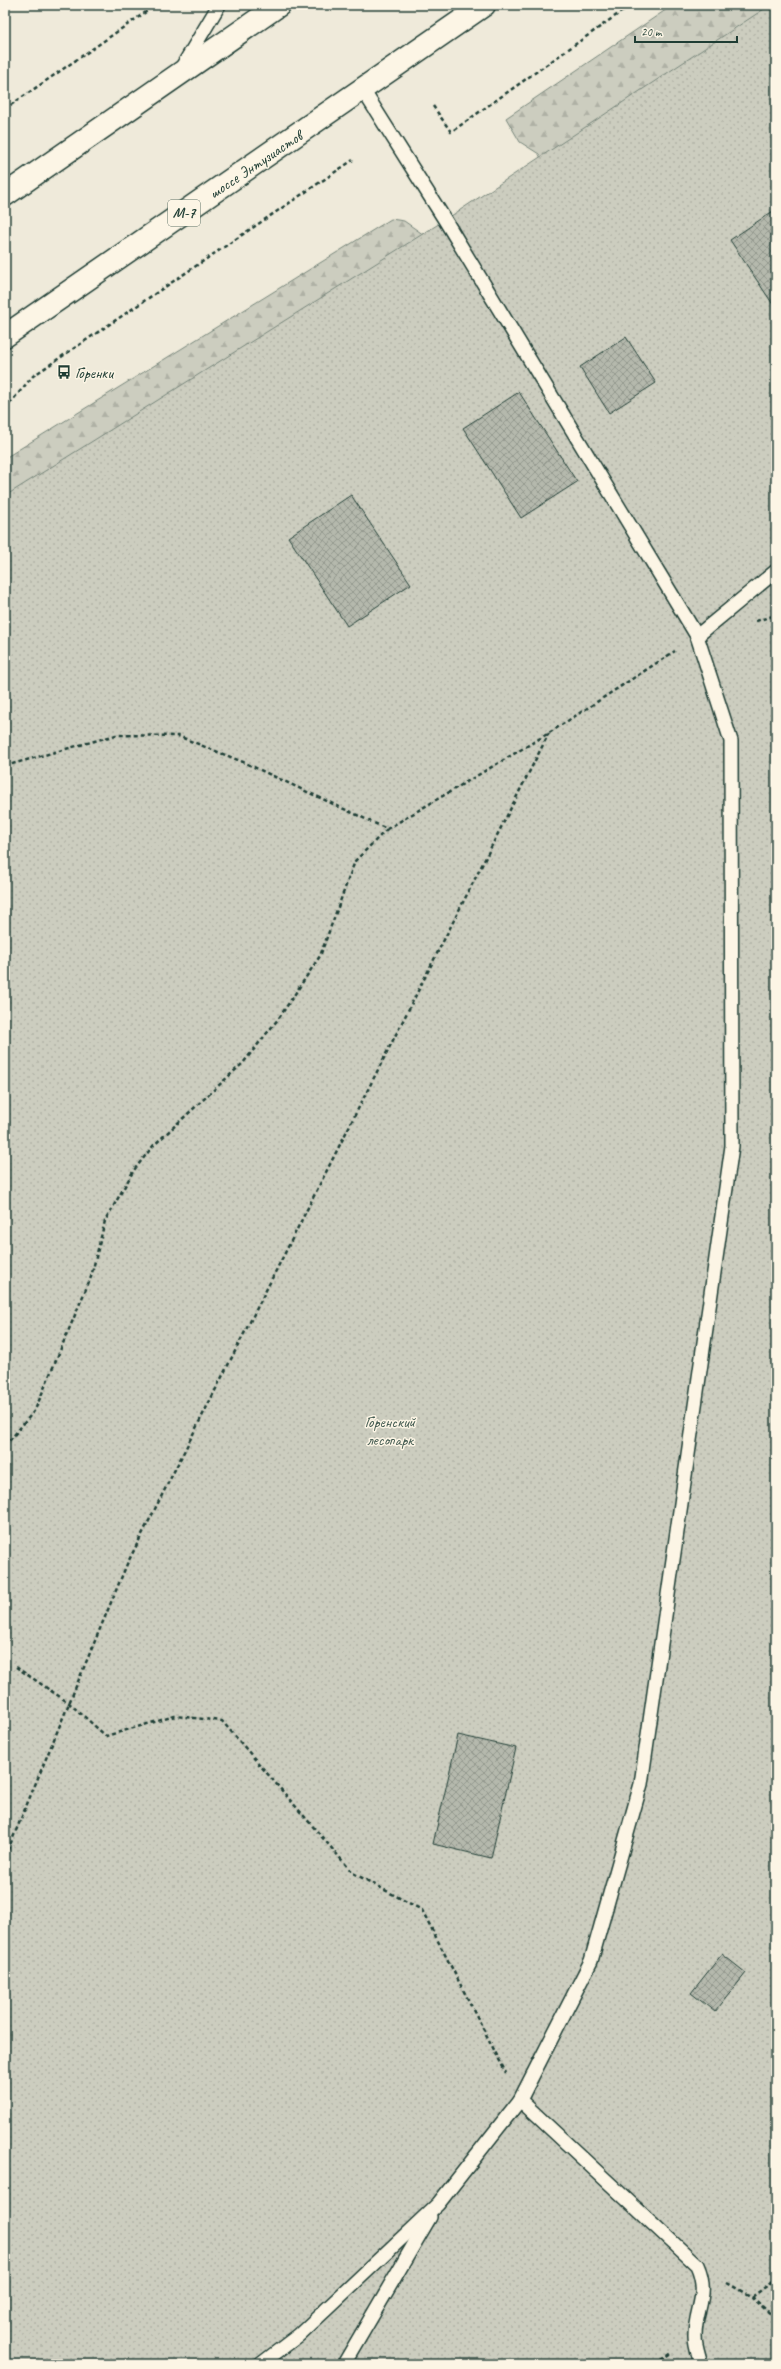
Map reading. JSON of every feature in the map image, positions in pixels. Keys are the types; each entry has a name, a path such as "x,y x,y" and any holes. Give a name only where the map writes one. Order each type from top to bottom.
{"highway":[{"path":"5,196 279,5"},
{"name":"шоссе Энтузиастов","path":"5,336 484,5"}],"lane":[{"path":"177,76 219,5"},
{"path":"344,2364 438,2204 520,2100 591,1961 640,1784 732,1146 731,741 698,636 445,220 363,90"},
{"path":"698,636 776,571"},
{"path":"520,2100 697,2265 702,2277 703,2289 695,2336 701,2364"},
{"path":"260,2364 299,2335 438,2204"}],"path":[{"path":"5,109 156,5"},
{"path":"434,106 451,132 631,5"},
{"path":"5,408 34,376 353,160"},
{"path":"755,621 776,615"},
{"path":"5,1446 36,1410 91,1276 105,1222 134,1170 153,1146 243,1063 279,1018 320,956 355,861 387,829 549,733 698,636"},
{"path":"5,1857 127,1564 549,733"},
{"path":"5,766 116,735 178,736 243,762 387,829"},
{"path":"16,1667 69,1703 106,1736 175,1716 222,1721 353,1873 422,1910 520,2100"},
{"path":"776,2279 752,2297 776,2319"}],"green space":[{"path":"673,5 776,5 556,193 539,154 520,142 506,118"},
{"name":"Горенский лесопарк","path":"770,5 776,5 776,2364 5,2364 5,496 445,220"},
{"path":"391,219 404,221 427,237 5,614 5,458"}],"building":[{"path":"776,209 776,309 730,240"},
{"path":"626,337 656,383 609,413 580,367"},
{"path":"519,392 577,482 521,518 463,428"},
{"path":"351,495 411,584 347,626 288,537"},
{"path":"458,1735 516,1748 491,1858 433,1844"},
{"path":"722,1954 746,1973 715,2012 691,1993"}],"place":[{"name":"Горенки","path":"64,372"}]}
